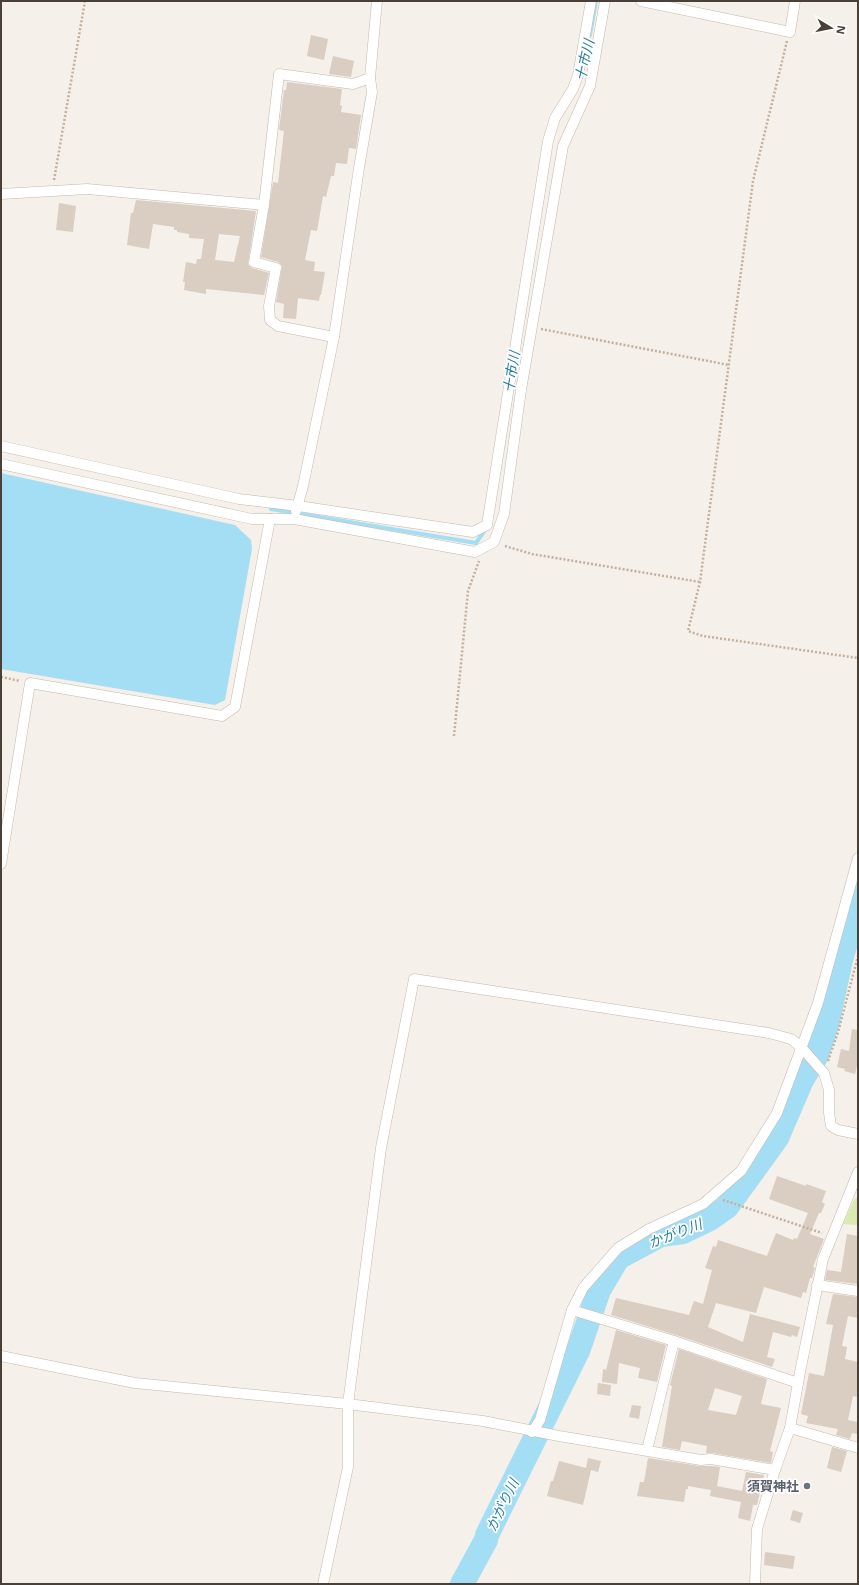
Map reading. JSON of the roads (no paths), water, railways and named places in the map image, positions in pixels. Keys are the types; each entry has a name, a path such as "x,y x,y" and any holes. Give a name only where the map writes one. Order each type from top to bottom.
{"street":[{"path":"294,519 303,486 334,337 372,92 370,78 378,1"},
{"path":"1,446 239,498 473,532 487,525 548,141 555,118 573,89 578,75 591,1"},
{"path":"1,464 252,519 294,519 475,552 489,545 504,514 521,390 563,146 590,86 605,1"},
{"path":"641,1 790,32 795,1"},
{"path":"334,337 278,326 270,320 269,306 276,268 254,262 264,205 279,74 353,84 370,78"},
{"path":"1,194 87,189 264,205"},
{"path":"1,864 30,683 222,716 235,707 270,519"},
{"path":"532,1432 540,1420 572,1310 583,1288 618,1248 649,1229 703,1204 741,1171 777,1113 818,1003 858,858"},
{"path":"323,1584 348,1467 348,1404 381,1148 414,979 769,1033 791,1039 801,1047 824,1073 830,1090 829,1113 832,1126 838,1130 858,1134"},
{"path":"755,1584 757,1529 775,1470 790,1428 817,1285 832,1236 858,1172"},
{"path":"817,1285 858,1291"},
{"path":"572,1310 674,1341 798,1382"},
{"path":"647,1450 674,1341"},
{"path":"1,1356 135,1383 348,1404 483,1421 532,1432 701,1460 711,1459 775,1470"},
{"path":"790,1428 858,1448"}],"water":[{"path":"1,473 235,525 251,540 252,549 225,700 215,705 1,669"}],"waterway":[{"name":"十市川","path":"590,35 596,1"},
{"name":"十市川","path":"271,509 476,543 487,527"},
{"name":"かがり川","path":"462,1584 486,1540 487,1535 578,1351 599,1290 618,1258 661,1235 683,1232 710,1219 727,1207 777,1138 802,1080 817,1055 828,1021 841,960 858,896"}],"place":[{"name":"須賀神社","path":"807,1486"}]}
